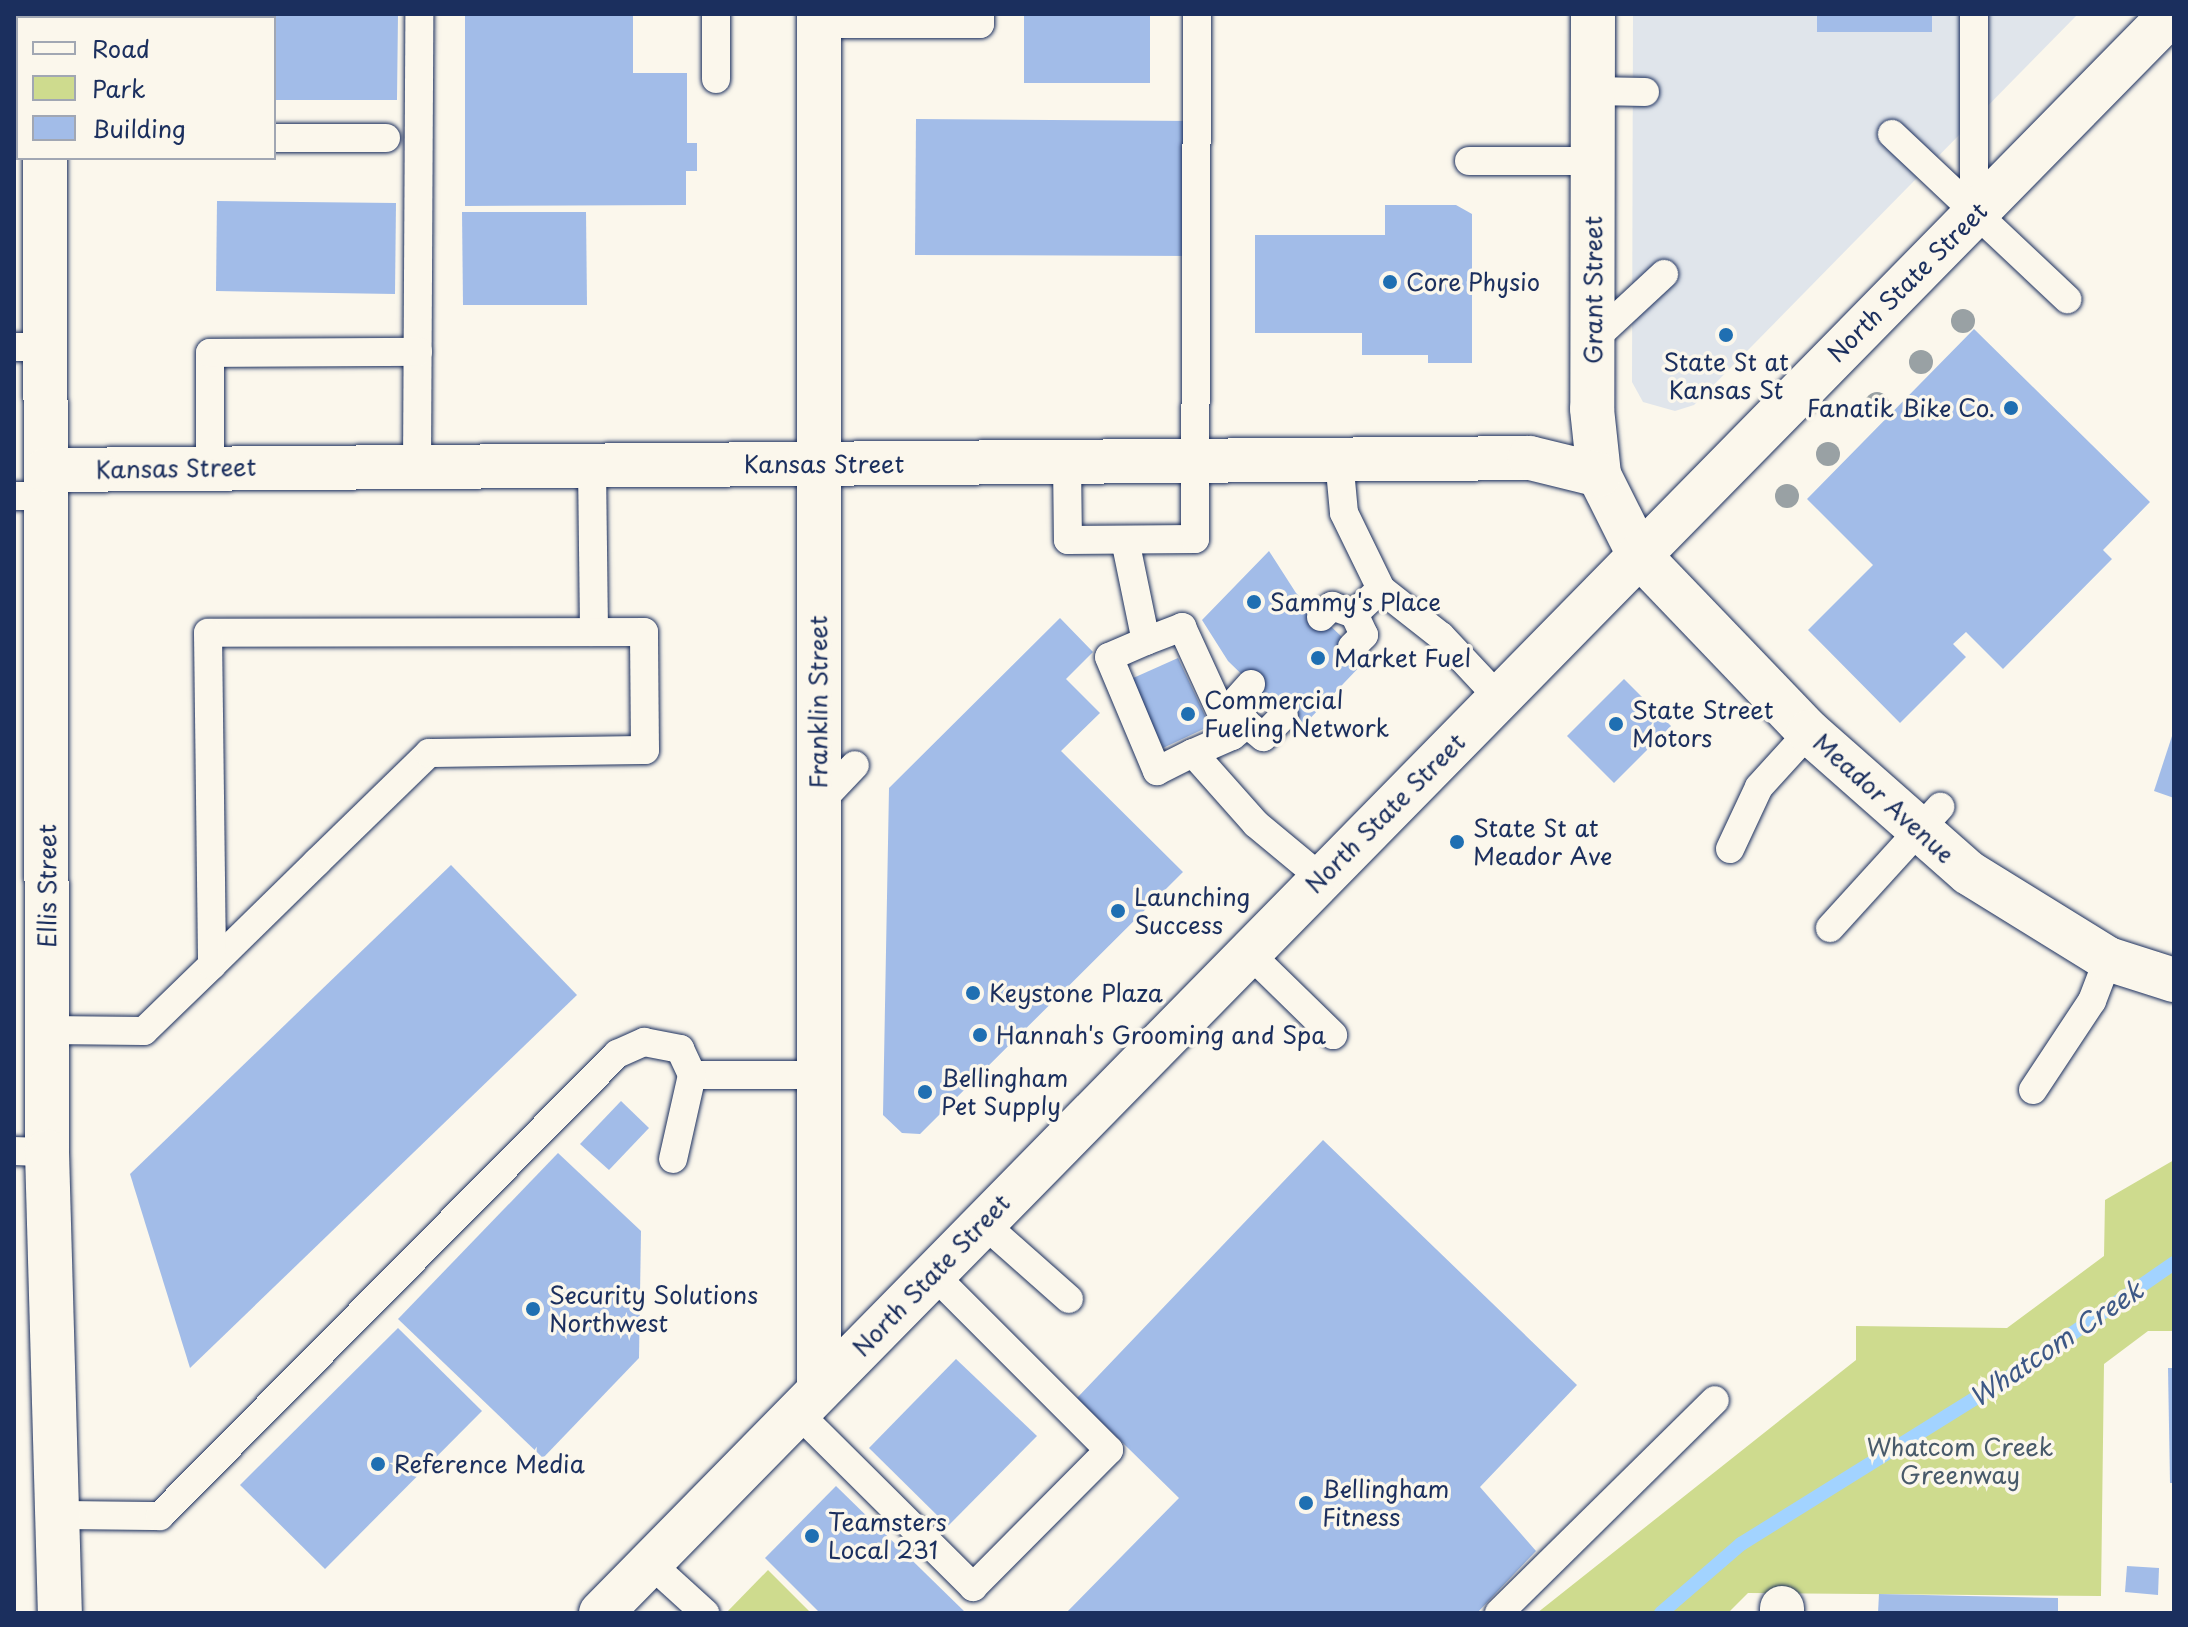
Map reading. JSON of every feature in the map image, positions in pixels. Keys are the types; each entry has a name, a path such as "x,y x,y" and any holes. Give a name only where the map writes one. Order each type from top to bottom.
{"street":[{"name":"Grant Street","path":"1593,14 1593,340 1599,475 1639,555"},
{"name":"Franklin Street","path":"807,1401 818,1075 819,19"},
{"name":"North State Street","path":"601,1613 1974,214 2156,19"},
{"name":"Ellis Street","path":"45,160 30,347 47,1030 30,1152 57,1515 60,1613"},
{"name":"Kansas Street","path":"35,487 210,468 1339,459 1530,458 1599,475"},
{"name":"Meador Avenue","path":"1639,555 1809,732 1929,819 1969,873 2108,959 2174,980"}],"lane":[{"path":"417,467 419,14"},
{"path":"716,14 716,79"},
{"path":"819,19 980,24 980,14"},
{"path":"1067,462 1068,540 1195,539 1197,14"},
{"path":"1974,14 1974,214"},
{"path":"1593,91 1645,92"},
{"path":"1892,134 2067,299"},
{"path":"276,138 386,138"},
{"path":"1469,161 1593,161"},
{"path":"1593,340 1664,274"},
{"path":"210,468 210,353 418,352"},
{"path":"1339,459 1344,513 1381,589 1441,636 1499,698"},
{"path":"592,466 594,632"},
{"path":"1125,540 1146,641"},
{"path":"1354,614 1381,589"},
{"path":"1321,617 1332,606 1354,614 1364,635 1352,647"},
{"path":"1239,730 1182,627 1109,657 1157,771 1239,730 1263,737 1284,715"},
{"path":"47,1030 144,1031 212,965 429,753 645,750 644,632 208,633 212,965"},
{"path":"1239,730 1233,704 1251,684"},
{"path":"1730,849 1759,787 1809,732"},
{"path":"1193,753 1256,824 1321,878"},
{"path":"819,803 855,765"},
{"path":"1830,928 1929,819"},
{"path":"1248,952 1333,1035"},
{"path":"2033,1090 2092,1001 2108,959"},
{"path":"57,1515 160,1516 617,1054 644,1042 680,1049 692,1075 673,1159"},
{"path":"692,1075 818,1075"},
{"path":"982,1222 1069,1299"},
{"path":"807,1401 973,1587 1109,1450 932,1273"},
{"path":"1499,1613 1715,1400"},
{"path":"649,1562 705,1613"}],"shaded area":[{"path":"1633,14 2078,14 1694,405 1675,411 1643,402 1632,382"}],"green space":[{"name":"Whatcom Creek Greenway","path":"2174,1160 2174,1331 2148,1331 2104,1364 2101,1596 1748,1593 1728,1613 1537,1613 1856,1360 1856,1326 2007,1328 2104,1256 2105,1200"},
{"path":"768,1570 811,1613 726,1613"}],"building":[{"path":"216,14 398,14 397,100 276,100 276,16"},
{"path":"465,14 633,14 633,73 687,73 687,143 697,143 697,171 686,171 686,205 465,206"},
{"path":"1024,14 1150,14 1150,83 1024,83"},
{"path":"1817,14 1932,14 1932,32 1817,32"},
{"path":"916,119 1193,121 1193,256 915,255"},
{"path":"217,201 396,203 395,294 216,291"},
{"path":"1385,205 1456,205 1472,214 1472,363 1428,363 1428,355 1362,355 1362,333 1255,333 1255,235 1385,235"},
{"path":"462,212 586,212 587,305 463,305"},
{"path":"1974,329 2150,502 2103,550 2112,559 2003,669 1966,632 1953,644 1966,657 1900,723 1808,630 1873,565 1807,499"},
{"path":"1269,551 1296,593 1366,660 1299,730 1228,661 1202,620"},
{"name":"Keystone Plaza","path":"1060,618 1093,652 1066,679 1100,713 1061,751 1183,872 920,1134 902,1133 883,1115 889,788"},
{"path":"1178,658 1210,726 1163,748 1131,679"},
{"path":"1624,679 1671,726 1614,783 1567,736"},
{"path":"2174,733 2174,798 2154,791"},
{"path":"451,865 577,995 190,1368 130,1174"},
{"path":"621,1101 649,1128 609,1170 580,1144"},
{"path":"1323,1140 1577,1385 1480,1487 1536,1551 1477,1613 1066,1613 1179,1498 1077,1398"},
{"path":"558,1153 641,1231 639,1358 543,1458 398,1319"},
{"path":"398,1328 482,1411 325,1569 240,1485"},
{"path":"956,1359 1037,1436 948,1526 869,1448"},
{"path":"2168,1368 2174,1368 2174,1483 2170,1483"},
{"path":"836,1486 966,1613 820,1613 765,1558"},
{"path":"2127,1566 2159,1568 2158,1595 2125,1592"},
{"path":"1879,1594 2058,1598 2058,1613 1878,1613"}],"waterway":[{"name":"Whatcom Creek","path":"1661,1613 1741,1544 2008,1378 2174,1263"}],"place":[{"name":"Core Physio","path":"1390,282"},
{"name":"State St at Kansas St","path":"1726,335"},
{"name":"Fanatik Bike Co.","path":"2011,408"},
{"name":"Sammy's Place","path":"1254,602"},
{"name":"Market Fuel","path":"1318,658"},
{"name":"Commercial Fueling Network","path":"1188,714"},
{"name":"State Street Motors","path":"1616,724"},
{"name":"State St at Meador Ave","path":"1457,842"},
{"name":"Launching Success","path":"1118,911"},
{"name":"Keystone Plaza","path":"973,993"},
{"name":"Hannah's Grooming and Spa","path":"980,1035"},
{"name":"Bellingham Pet Supply","path":"925,1092"},
{"name":"Security Solutions Northwest","path":"533,1309"},
{"name":"Reference Media","path":"378,1464"},
{"name":"Bellingham Fitness","path":"1306,1503"},
{"name":"Teamsters Local 231","path":"812,1536"}]}
